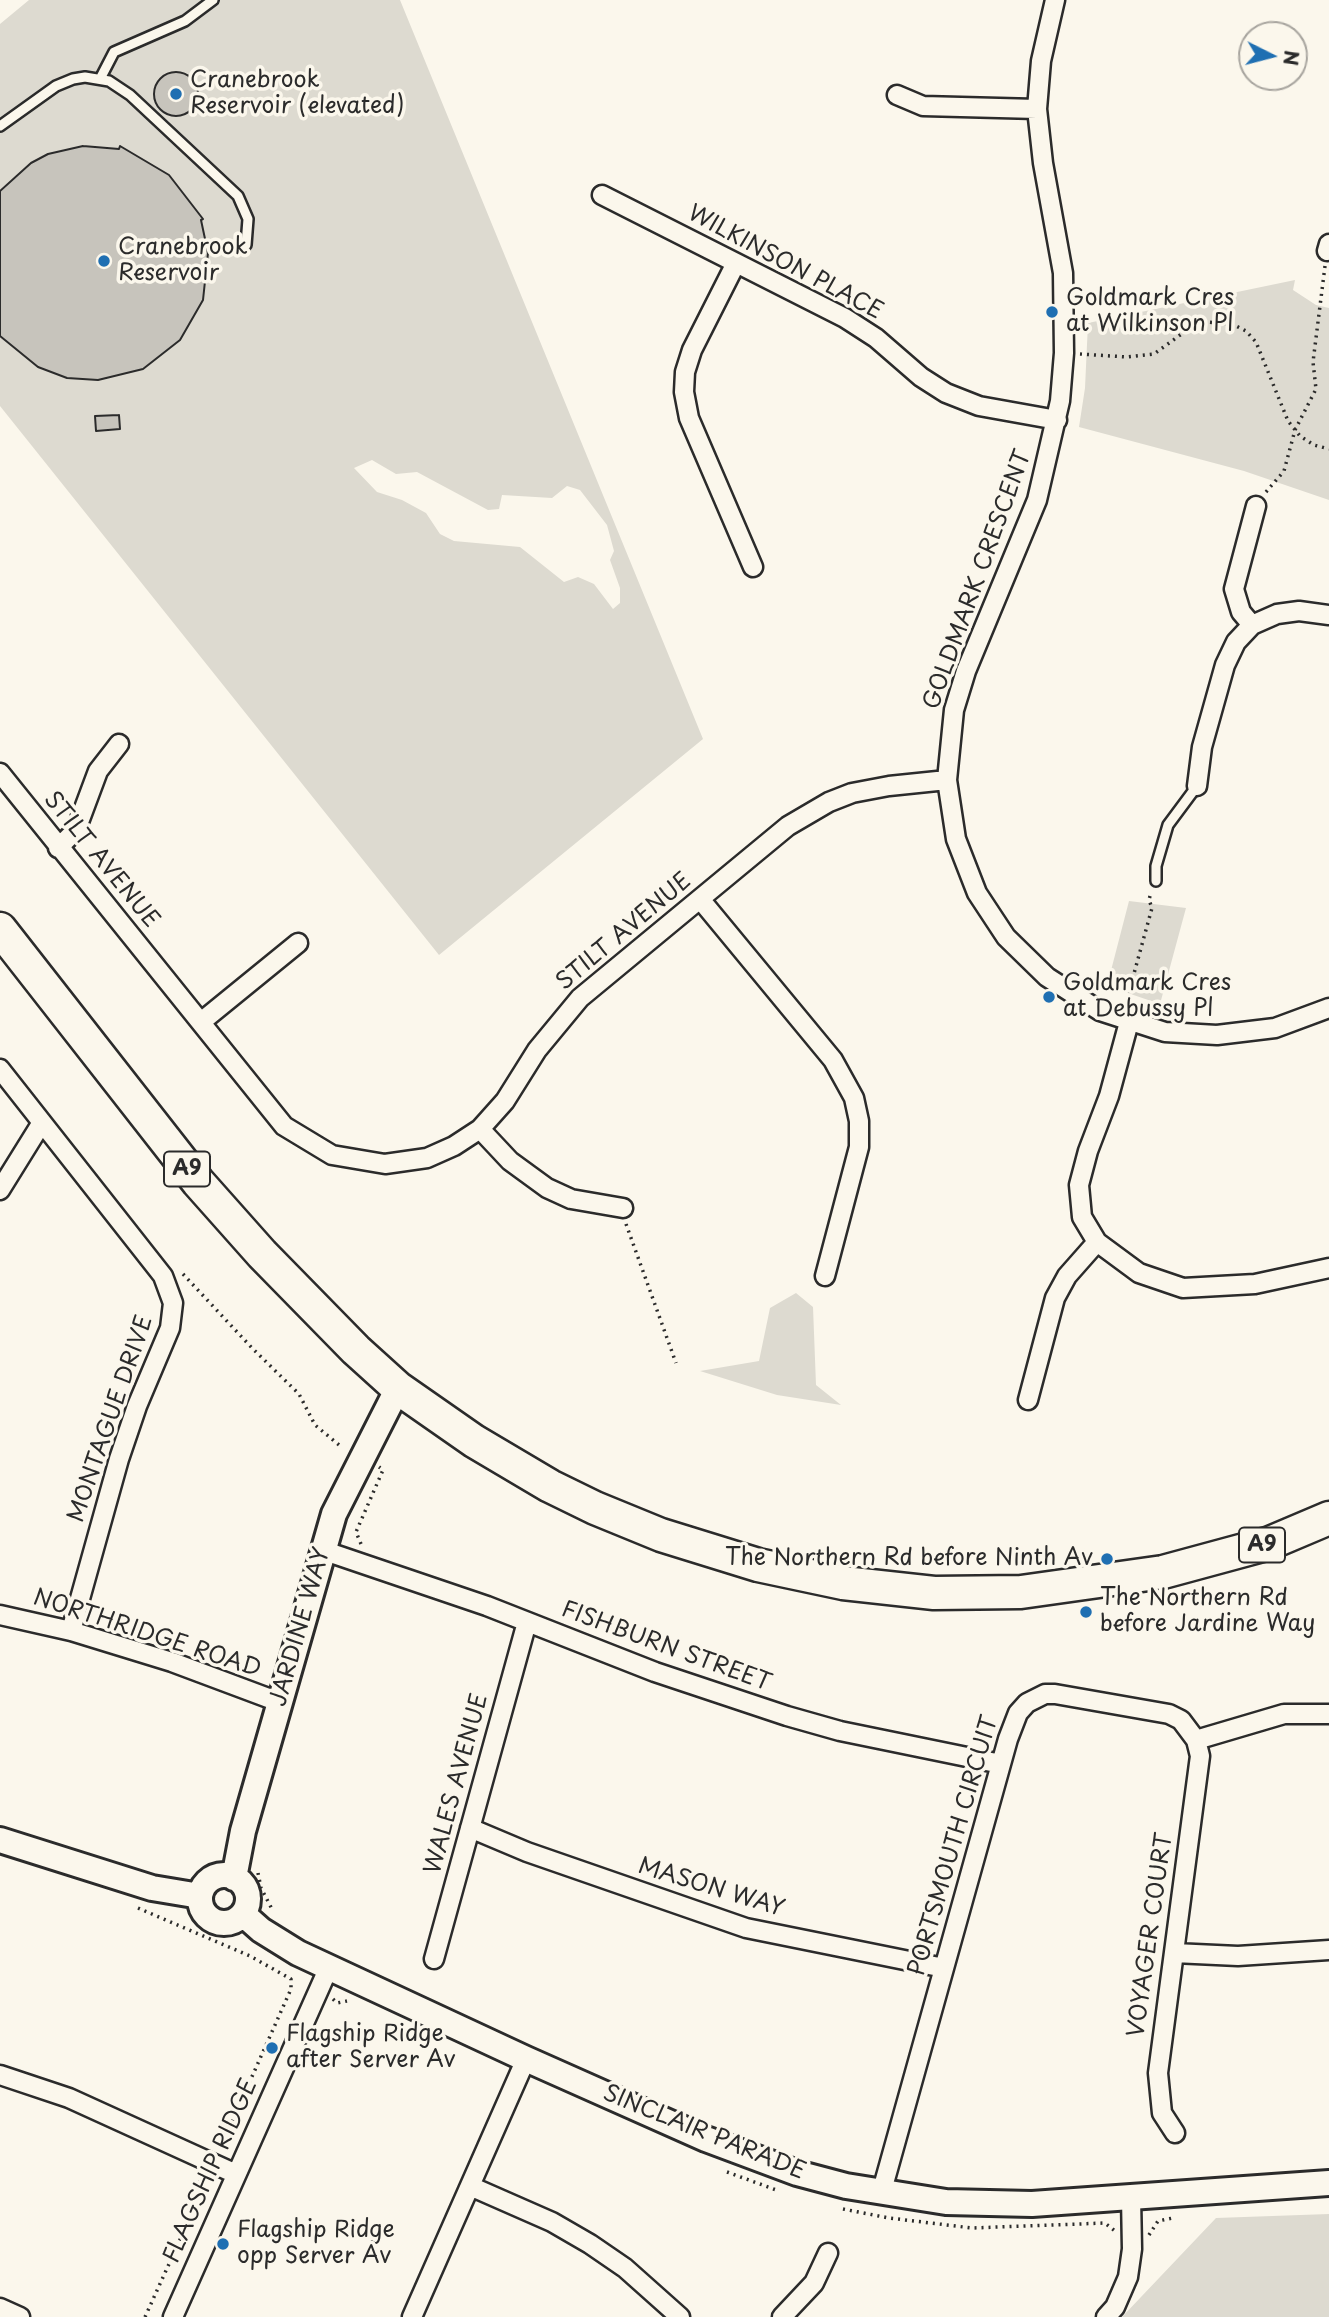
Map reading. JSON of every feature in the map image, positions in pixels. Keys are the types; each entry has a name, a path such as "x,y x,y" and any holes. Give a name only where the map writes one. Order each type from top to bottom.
{"highway":[{"name":"A9","path":"0,929 221,1208 319,1314 398,1388 506,1462 595,1508 723,1555 843,1583 934,1593 1021,1592 1064,1588 1207,1561 1270,1543 1329,1518"}],"street":[{"name":"GOLDMARK CRESCENT","path":"1055,0 1042,51 1037,109 1043,163 1063,273 1064,353 1057,420 1031,515 957,699 949,742 947,780 960,853 985,907 1006,937 1032,965 1062,988 1100,1011 1129,1022 1177,1033 1230,1035 1287,1025 1329,1008"},
{"path":"897,95 923,106 1037,109"},
{"name":"WILKINSON PLACE","path":"602,195 863,329 921,377 946,393 979,405 1057,420"},
{"path":"736,263 692,350 685,372 684,392 689,418 753,567"},
{"path":"1252,625 1241,612 1234,589 1256,506"},
{"path":"1197,786 1202,747 1224,665 1236,642 1252,625 1289,611 1329,615"},
{"path":"58,848 76,830 98,771 119,744"},
{"name":"STILT AVENUE","path":"0,774 284,1126 332,1154 369,1163 400,1164 439,1153 480,1129 505,1101 550,1033 580,998 788,826 829,802 868,789 947,780"},
{"path":"700,899 833,1060 855,1098 859,1121 859,1147 825,1276"},
{"path":"201,1021 298,943"},
{"path":"1129,1022 1109,1096 1088,1151 1079,1185 1082,1217 1097,1242 1139,1273 1183,1288 1255,1284 1329,1268"},
{"name":"MONTAGUE DRIVE","path":"0,1069 163,1276 173,1303 170,1328 136,1406 119,1459 71,1631"},
{"path":"0,1190 41,1124"},
{"path":"480,1129 510,1161 547,1188 571,1199 623,1208"},
{"path":"1028,1400 1055,1298 1067,1276 1097,1242"},
{"name":"JARDINE WAY","path":"234,1878 243,1831 334,1514 398,1388"},
{"name":"FISHBURN STREET","path":"322,1550 527,1622 654,1672 787,1716 840,1731 1001,1764"},
{"name":"NORTHRIDGE ROAD","path":"0,1615 71,1631 172,1662 279,1702"},
{"name":"WALES AVENUE","path":"434,1959 527,1622"},
{"name":"PORTSMOUTH CIRCUIT","path":"881,2194 1001,1764 1018,1713 1027,1703 1045,1694 1169,1714 1181,1720 1196,1740"},
{"path":"1196,1740 1284,1714 1329,1714"},
{"name":"VOYAGER COURT","path":"1175,2133 1162,2113 1158,2073 1200,1756 1196,1740"},
{"name":"MASON WAY","path":"470,1828 548,1859 746,1928 944,1968"},
{"path":"0,1840 152,1888 200,1896"},
{"path":"212,1878 234,1878 247,1894 243,1914 230,1923 215,1922 203,1912 200,1896 212,1878"},
{"name":"SINCLAIR PARADE","path":"243,1914 261,1930 328,1967 526,2059 757,2158 797,2173 881,2194 985,2204 1329,2183"},
{"path":"1174,1953 1238,1956 1329,1950"},
{"name":"FLAGSHIP RIDGE","path":"173,2317 328,1967"},
{"path":"412,2317 526,2059"},
{"path":"0,2075 69,2098 236,2174"},
{"path":"470,2186 552,2222 590,2244 625,2267 680,2317"},
{"path":"1106,2317 1123,2292 1130,2269 1131,2197"},
{"path":"782,2317 814,2283 828,2253"},
{"path":"0,2308 20,2317"}],"lane":[{"path":"100,79 114,52 185,21 213,0"},
{"path":"0,126 56,86 85,77 100,79 130,95 225,181 245,207 246,245"},
{"path":"1156,881 1156,866 1168,825 1197,786"}],"path":[{"path":"1256,506 1284,471 1295,430 1316,389 1313,362 1328,247"},
{"path":"1064,353 1127,357 1154,354 1194,325 1206,322 1232,324 1245,331 1256,342 1288,421 1314,445 1329,449"},
{"path":"1127,999 1152,908 1149,900 1156,881"},
{"path":"623,1208 627,1231 676,1363"},
{"path":"181,1272 252,1349 299,1394 316,1424 339,1446"},
{"path":"366,1546 356,1539 356,1532 383,1470 372,1464"},
{"path":"133,1906 288,1974 292,1984 226,2135 213,2143 211,2148"},
{"path":"250,1956 253,1948"},
{"path":"292,1984 299,1985"},
{"path":"145,2317 202,2191 201,2171"},
{"path":"1145,2235 1152,2234 1158,2221 1183,2217"}],"shaded area":[{"path":"29,0 400,0 703,739 439,955 0,406 0,24","holes":["372,460 396,474 417,472 488,510 499,509 502,495 552,498 567,486 580,490 607,525 614,551 610,560 620,588 620,603 613,609 594,584 578,577 564,582 520,547 454,541 440,534 426,513 402,500 377,492 354,468"]},
{"path":"1295,280 1293,290 1316,305 1329,308 1329,500 1244,471 1079,427 1085,388 1088,323"},
{"path":"1129,901 1186,908 1160,1004 1107,986"},
{"path":"796,1293 813,1307 816,1385 841,1405 777,1395 700,1371 759,1361 770,1308"},
{"path":"1329,2214 1329,2317 1122,2317 1216,2218"}],"building":[{"name":"Cranebrook Reservoir (elevated)","path":"176,72 191,79 198,94 191,109 176,116 161,109 154,94 161,79"},
{"name":"Cranebrook Reservoir","path":"83,146 119,149 120,146 169,175 203,219 201,220 208,253 203,300 180,340 143,369 98,380 67,378 38,367 0,336 0,191 31,163 48,154"},
{"path":"119,415 120,429 96,431 95,416"}],"place":[{"name":"Cranebrook Reservoir (elevated)","path":"176,94"},
{"name":"Cranebrook Reservoir","path":"104,261"},
{"name":"Goldmark Cres at Wilkinson Pl","path":"1052,312"},
{"name":"Goldmark Cres at Debussy Pl","path":"1049,997"},
{"name":"The Northern Rd before Ninth Av","path":"1107,1559"},
{"name":"The Northern Rd before Jardine Way","path":"1086,1612"},
{"name":"Flagship Ridge after Server Av","path":"272,2048"},
{"name":"Flagship Ridge opp Server Av","path":"223,2244"}]}
